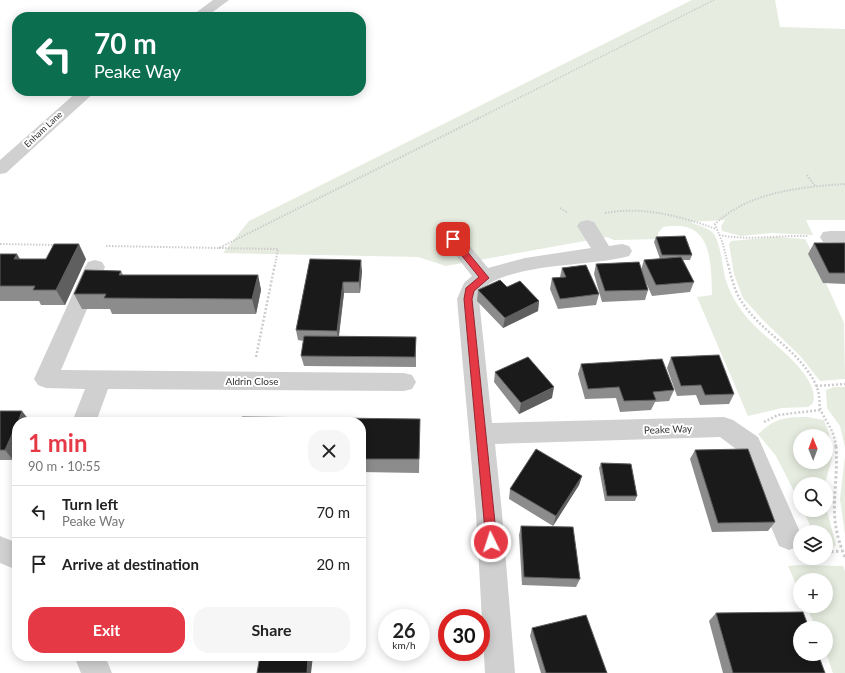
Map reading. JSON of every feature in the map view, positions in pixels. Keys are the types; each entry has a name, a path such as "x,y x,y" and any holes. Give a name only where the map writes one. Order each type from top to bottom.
{"street":[{"path":"204,12 222,0"},
{"name":"Enham Lane","path":"0,169 81,96"},
{"path":"500,673 482,434 468,299 470,290 475,284 502,271 533,264 613,253 594,220"},
{"path":"453,239 485,278"},
{"name":"Aldrin Close","path":"95,267 46,379 404,382"},
{"path":"86,417 100,380"},
{"name":"Peake Way","path":"482,434 724,428 749,445 788,537"},
{"path":"91,661 97,673"}],"path":[{"path":"219,248 714,0"},
{"path":"807,175 815,186"},
{"path":"845,184 815,186 784,191 740,207 719,218 715,224 734,289 743,304 755,319 804,367 816,386 821,400 820,410 831,425 837,448 833,508 836,528 845,557"},
{"path":"594,220 613,211 646,212 678,217 716,229"},
{"path":"719,235 734,238 784,235 838,237"},
{"path":"0,244 60,245"},
{"path":"104,246 278,249 251,381"},
{"path":"816,386 845,384"},
{"path":"741,439 767,420 778,415 820,410"},
{"path":"833,552 842,551"}],"shaded area":[{"path":"692,0 775,0 780,27 845,29 845,220 806,220 813,235 772,233 741,236 722,231 721,226 725,220 690,222 707,229 715,236 726,281 733,297 742,311 757,328 801,369 809,381 813,392 813,403 808,407 782,408 748,416 697,297 712,295 711,268 706,244 700,235 691,229 679,226 663,227 658,233 659,239 614,240 607,237 446,266 418,257 223,253 249,221"},
{"path":"776,237 805,239 811,250 844,323 845,379 820,381 801,357 743,298 734,274 729,244 731,241"},
{"path":"834,387 845,387 845,448 840,426 827,408 826,390"},
{"path":"807,417 824,420 827,429 793,429 793,469 829,469 827,477 793,477 793,489 776,456 758,434 775,422 786,418"},
{"path":"845,456 845,535 840,499"},
{"path":"806,517 829,517 831,525 810,525"},
{"path":"833,534 836,545 833,547"},
{"path":"788,566 843,566 845,571 845,673 833,673 829,661 833,661 833,621 813,621 809,613 833,613 833,573 793,573 793,577"}],"building":[{"path":"685,236 692,255 662,255 656,237"},
{"path":"814,243 845,243 845,273 829,273"},
{"path":"54,244 79,244 56,290 33,290 35,286 0,286 0,254 17,254 14,259 46,259"},
{"path":"681,257 694,282 656,285 644,260"},
{"path":"310,259 361,260 359,282 343,282 337,331 296,330"},
{"path":"639,262 648,290 605,291 596,264"},
{"path":"586,265 599,294 560,299 552,278 566,277 562,268"},
{"path":"85,270 121,271 119,275 258,275 252,299 104,298 106,294 74,294"},
{"path":"500,280 507,287 520,281 539,301 505,318 478,290"},
{"path":"304,336 416,337 415,357 301,356"},
{"path":"719,355 734,394 705,395 701,385 681,386 671,357"},
{"path":"528,357 554,387 521,403 495,372"},
{"path":"662,359 674,390 653,392 656,400 624,401 619,387 588,389 581,364"},
{"path":"0,411 22,411 20,417 12,417 12,434 5,450 0,450"},
{"path":"366,418 420,419 419,459 366,459"},
{"path":"536,449 582,476 556,516 510,489"},
{"path":"748,449 775,522 718,523 695,450"},
{"path":"601,463 631,464 637,496 607,496"},
{"path":"521,526 573,527 580,579 524,577"},
{"path":"716,613 803,613 806,621 793,621 793,661 821,661 825,673 733,673"},
{"path":"586,615 607,673 546,673 532,628"},
{"path":"259,661 308,661 307,673 257,673"}],"route":[{"path":"453,239 485,278 475,284 470,290 468,299 482,434 491,542"}]}
